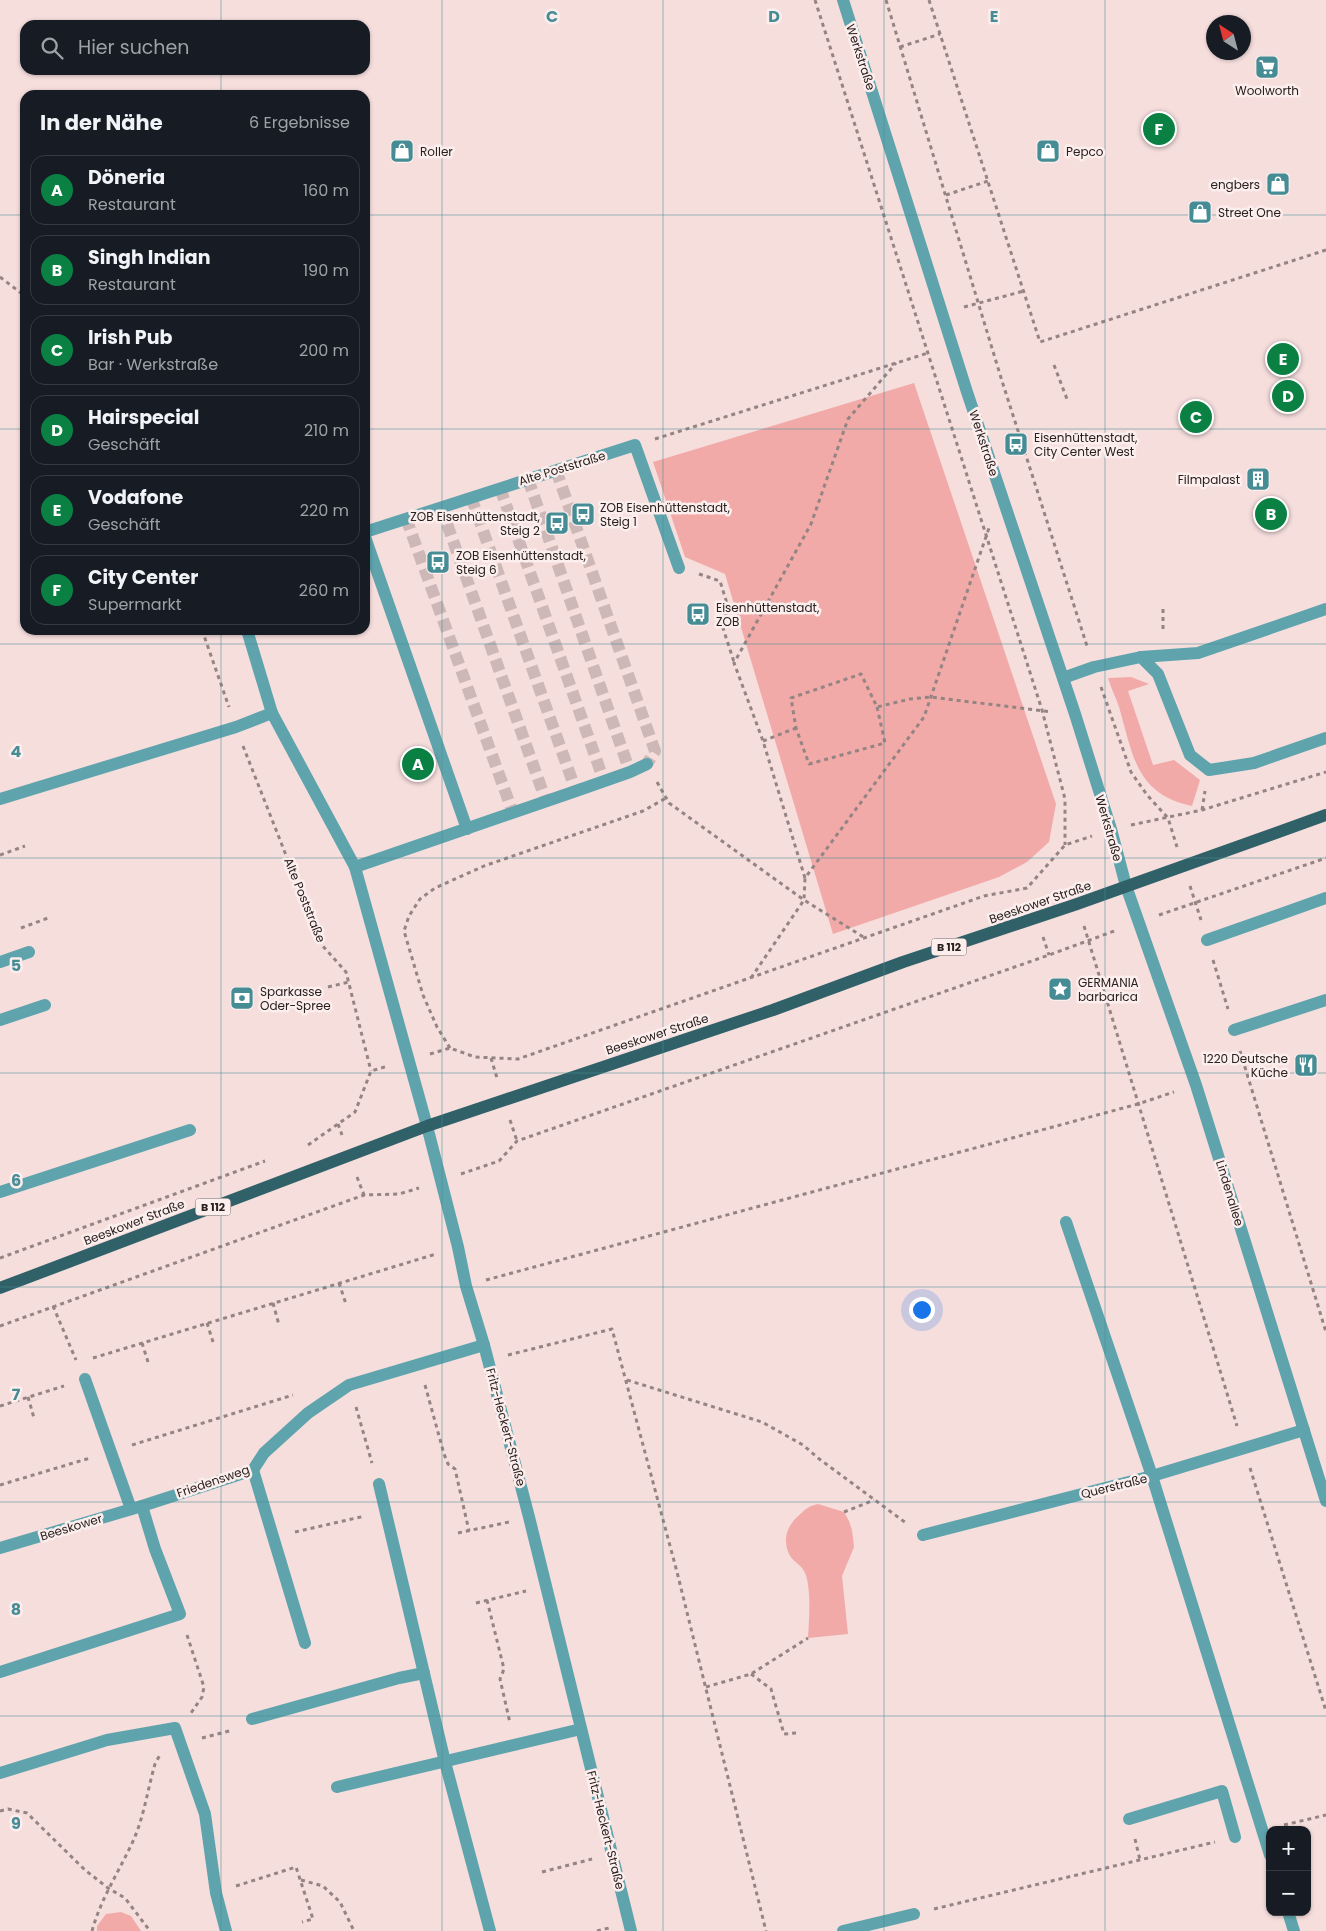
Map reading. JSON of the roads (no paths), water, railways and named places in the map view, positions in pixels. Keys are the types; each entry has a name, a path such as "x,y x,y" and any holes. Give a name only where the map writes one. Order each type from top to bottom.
{"main road":[{"name":"Beeskower Straße","path":"0,1288 427,1126 773,1010 903,962 1077,904 1326,815"}],"street":[{"name":"Werkstraße","path":"843,0 942,314 1075,714 1111,829 1126,886"},
{"name":"Alte Poststraße","path":"370,530 635,446 679,568"},
{"path":"370,551 467,829"},
{"path":"1063,678 1094,668 1141,657 1198,653 1326,609"},
{"path":"249,635 272,712 355,867 427,1126"},
{"path":"1141,657 1158,674 1190,755 1209,770 1254,763 1326,738"},
{"path":"0,798 236,727 272,712"},
{"path":"355,867 612,778 647,764"},
{"name":"Lindenallee","path":"1126,886 1196,1085 1326,1501"},
{"path":"1207,940 1326,898"},
{"path":"0,962 29,952"},
{"path":"1234,1030 1326,1000"},
{"path":"0,1020 45,1005"},
{"name":"Fritz-Heckert-Straße","path":"427,1126 466,1286 484,1345 529,1517 631,1931"},
{"path":"0,1192 190,1130"},
{"path":"1066,1222 1152,1476 1266,1843"},
{"name":"Friedensweg","path":"136,1508 253,1470 264,1453 315,1408 349,1385 484,1345"},
{"path":"0,1672 180,1614 155,1549 110,1452 84,1379"},
{"name":"Querstraße","path":"923,1536 1152,1476 1244,1450 1304,1430"},
{"path":"253,1470 305,1643"},
{"path":"379,1484 444,1762 490,1931"},
{"name":"Beeskower","path":"0,1548 136,1508"},
{"path":"252,1719 399,1678 424,1673"},
{"path":"0,1772 107,1740 175,1728 205,1814 216,1893 226,1931"},
{"path":"337,1787 581,1729"},
{"path":"1129,1819 1222,1791 1235,1837"},
{"path":"843,1931 914,1914"},
{"path":"1289,1916 1294,1931"}],"tunnel":[{"path":"556,470 655,751 647,764"},
{"path":"528,479 630,772"},
{"path":"500,488 604,781"},
{"path":"471,497 576,791"},
{"path":"441,507 546,801"},
{"path":"406,518 513,813"}],"place":[{"name":"Woolworth","path":"1267,67"},
{"name":"City Center","path":"1159,129"},
{"name":"Roller","path":"402,151"},
{"name":"Pepco","path":"1048,151"},
{"name":"engbers","path":"1278,184"},
{"name":"Street One","path":"1200,212"},
{"name":"Vodafone","path":"1283,359"},
{"name":"Hairspecial","path":"1288,396"},
{"name":"Irish Pub","path":"1196,417"},
{"name":"Eisenhüttenstadt, City Center West","path":"1016,444"},
{"name":"Filmpalast","path":"1258,479"},
{"name":"ZOB Eisenhüttenstadt, Steig 1","path":"583,514"},
{"name":"Singh Indian","path":"1271,514"},
{"name":"ZOB Eisenhüttenstadt, Steig 2","path":"557,523"},
{"name":"ZOB Eisenhüttenstadt, Steig 6","path":"438,562"},
{"name":"Eisenhüttenstadt, ZOB","path":"698,614"},
{"name":"Döneria","path":"418,764"},
{"name":"GERMANIA barbarica","path":"1060,989"},
{"name":"Sparkasse Oder-Spree","path":"242,998"},
{"name":"1220 Deutsche Küche","path":"1306,1065"}]}
